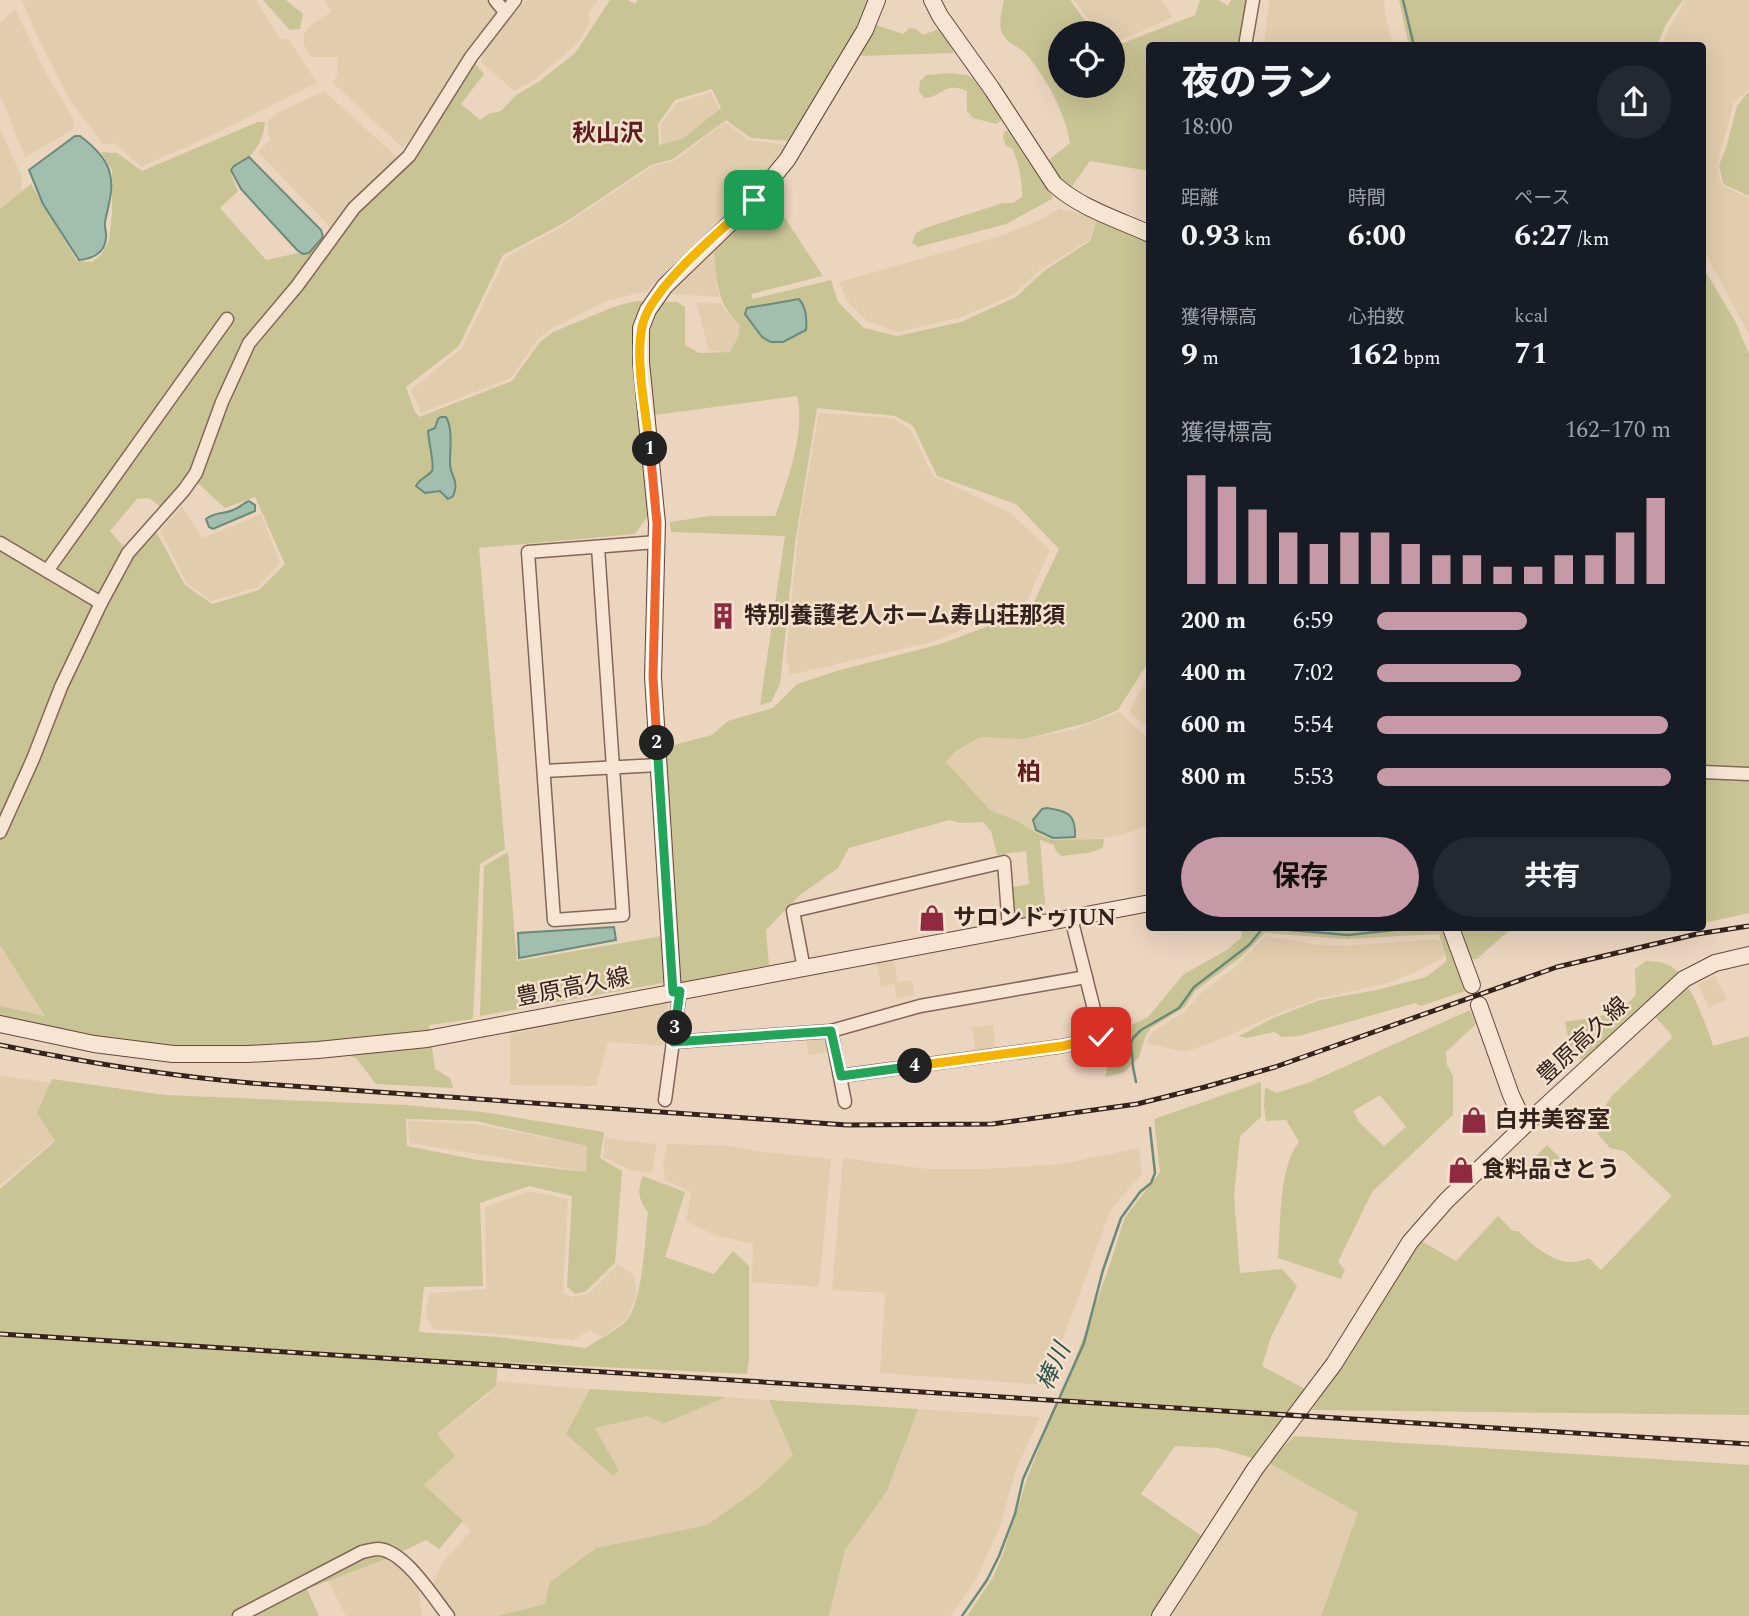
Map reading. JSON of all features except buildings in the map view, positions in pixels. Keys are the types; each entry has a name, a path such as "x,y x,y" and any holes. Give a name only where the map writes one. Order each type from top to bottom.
{"street":[{"path":"495,0 505,12"},
{"path":"0,832 33,759 61,687 101,603 128,553 184,490 195,472 222,402 249,343 304,276 354,208 409,156 463,68 515,0"},
{"path":"665,1100 677,992 653,677 657,542 641,362 641,328 644,317 665,286 754,200 775,175 802,136 865,30 877,0"},
{"path":"932,0 940,16 1054,184 1066,195 1146,232"},
{"path":"1246,42 1253,0"},
{"path":"47,571 227,319"},
{"path":"598,547 623,915 554,920 528,552 657,542"},
{"path":"0,543 101,603"},
{"path":"544,772 659,765"},
{"path":"1706,772 1749,774"},
{"path":"804,969 793,911 1004,862 1009,929"},
{"name":"豊原高久線","path":"0,1024 94,1044 173,1054 248,1054 427,1039 1146,904"},
{"path":"841,1076 1063,1046 1101,1037 1071,918"},
{"path":"1452,931 1472,985"},
{"name":"豊原高久線","path":"1479,1006 1511,1095 1525,1125 1684,979 1715,963 1749,955"},
{"path":"673,1042 831,1031 920,1006 1086,977"},
{"path":"831,1031 845,1102"},
{"path":"1160,1616 1255,1469 1334,1364 1410,1242 1446,1200 1525,1125"},
{"path":"239,1616 362,1552 380,1549 412,1571 448,1616"}],"shaded area":[{"path":"22,0 256,0 279,38 289,40 317,83 141,167 114,143 104,145 69,99"},
{"path":"263,0 286,0 303,14 300,29 290,30"},
{"path":"325,0 486,0 497,11 467,51 428,117 403,148 332,82 337,77 338,57 311,57 303,43 304,34 312,24 331,12"},
{"path":"526,0 598,0 588,13 590,24 577,44 534,80 514,91 481,62 485,48"},
{"path":"610,0 628,0 635,4 638,0 870,0 860,26 789,141 751,138 726,120 673,159 651,165 564,223 503,255 459,346 406,387 419,417 512,381 540,342 553,332 616,306 636,301 677,302 685,307 685,345 699,353 730,352 738,337 740,325 722,299 714,247 769,194 823,276 751,294 753,299 831,280 838,302 864,328 897,336 961,322 1016,297 1044,271 1090,241 1097,219 1146,238 1146,665 1118,710 1090,722 1025,739 980,737 956,751 946,762 990,810 1053,840 1104,839 1103,848 1088,853 1061,856 1054,845 1040,840 1045,904 1028,920 1013,923 1009,888 1029,884 1026,851 997,855 991,831 983,822 961,823 949,820 849,848 838,868 800,895 766,930 769,965 679,983 663,748 712,735 728,721 773,708 797,684 941,644 1030,610 1059,549 1016,504 937,476 913,426 895,416 817,408 795,543 780,684 771,702 760,705 785,536 671,532 670,522 710,516 775,516 790,473 797,440 797,396 639,417 648,516 635,534 479,548 505,849 480,864 473,1019 429,1025 435,1069 450,1078 453,1088 376,1084 356,1058 311,1044 174,1048 95,1039 0,1017 0,1006 45,1016 0,945 0,209 31,184 77,261 92,262 101,255 109,241 112,213 112,170 101,152 117,153 142,171 258,122 265,122 264,131 254,151 231,174 238,191 220,208 266,260 307,251 338,238 366,201 413,160 474,62 484,74 461,104 480,120 488,114 501,111 516,95 540,81 575,53","holes":["712,89 721,108 682,139 659,145 658,124 675,100","799,299 803,303 807,320 757,330 747,308","189,475 225,508 255,497 285,564 259,590 212,604 185,585 157,533 142,544 125,548 110,531 137,499 149,498 162,508"]},
{"path":"1004,0 1070,0 1085,21 1048,21 1048,85 1034,64 1023,51 1007,40 1001,29"},
{"path":"1074,0 1161,0 1173,17 1125,39 1125,21 1090,21"},
{"path":"1200,0 1219,0 1228,6 1231,0 1247,0 1240,42 1146,42 1146,170 1090,161 1070,189 1058,183 1045,163 1070,143 1055,98 1125,98 1125,42 1195,15"},
{"path":"1269,0 1384,0 1392,42 1264,42"},
{"path":"1399,0 1683,0 1666,24 1659,42 1408,42"},
{"path":"1686,0 1749,0 1749,89 1734,103 1719,157 1718,175 1723,186 1749,198 1749,335 1706,254 1706,42 1662,42"},
{"path":"15,9 45,71 74,120 74,129 25,157 0,95 0,23"},
{"path":"876,25 903,34 909,28 916,29 923,35 941,28 954,53 860,56"},
{"path":"948,73 973,78 1002,120 996,124 973,118 967,111 967,91 959,88 924,98 919,91 920,81 926,75"},
{"path":"324,91 397,157 390,168 357,197 330,227 258,152 271,139 268,134 268,121 277,113"},
{"path":"1749,91 1749,196 1723,184 1719,165 1737,106"},
{"path":"711,92 719,109 682,139 662,144 660,125 677,103"},
{"path":"725,122 748,140 787,145 754,186 664,274 646,291 607,301 552,328 538,339 511,378 421,413 411,390 462,348 505,258 563,226 653,166 674,161"},
{"path":"0,129 21,175 22,192 0,208"},
{"path":"1011,129 1052,199 1006,224 918,247 912,243 916,233 925,228 1003,203 1013,203 1022,197 1016,158 1003,138 1004,132"},
{"path":"75,136 80,136 102,157 111,180 103,248 93,257 79,260 43,204 29,170"},
{"path":"249,157 321,230 323,237 309,253 303,254 297,250 241,189 231,170"},
{"path":"1059,209 1097,219 1089,240 1040,270 1015,294 962,317 898,332 868,322 847,301 839,282 1001,236"},
{"path":"714,247 720,297 667,294"},
{"path":"1706,272 1735,321 1749,354 1749,913 1706,922"},
{"path":"799,299 806,314 806,330 783,342 771,342 762,337 745,314 747,308"},
{"path":"696,302 722,303 725,310 740,325 738,337 730,352 709,351"},
{"path":"819,413 893,418 911,430 933,476 1011,513 1050,550 1026,603 932,642 790,675 786,656 799,525"},
{"path":"441,417 446,417 450,427 450,468 455,482 453,496 448,499 440,491 425,493 416,486 432,471 428,431 435,428"},
{"path":"249,501 255,505 255,511 213,529 209,527 206,519"},
{"path":"182,506 202,538 261,514 280,563 258,587 212,601 187,584 160,531"},
{"path":"1146,680 1146,727 1129,712"},
{"path":"1119,712 1146,736 1146,826 1115,837 1053,840 990,810 946,762 956,751 980,737 1025,739 1076,729","holes":["1067,811 1072,817 1075,829 1036,830 1033,820 1037,814"]},
{"path":"1042,809 1069,815 1074,823 1075,837 1053,838 1036,830 1033,820"},
{"path":"508,852 517,961 662,936 663,983 480,1016 484,866"},
{"path":"614,927 616,940 519,958 518,933"},
{"path":"1242,931 1445,931 1465,991 1421,1006 1415,1003 1299,1036 1282,1037 1274,1032 1246,1038 1239,1036 1273,1018 1320,1000 1377,990 1426,977 1447,961 1439,934 1345,939 1265,933 1241,957 1195,991 1185,1007 1151,1028 1139,1057 1123,1073 1105,1077 1111,1054 1108,1042 1119,1031 1148,1017 1184,974 1227,950 1241,938"},
{"path":"1457,931 1509,931 1477,959 1468,959"},
{"path":"1265,936 1318,945 1346,946 1435,939 1439,940 1444,954 1443,958 1418,971 1388,983 1317,999 1186,1052 1148,1044 1152,1032 1184,1012 1204,990 1238,965"},
{"path":"0,945 46,1017 0,1006"},
{"path":"894,958 898,982 912,980 915,995 897,999 894,984 881,987 876,961"},
{"path":"1646,961 1667,964 1682,977 1698,1006 1713,1046 1749,1036 1749,1415 1312,1410 1421,1241 1456,1261 1498,1216 1513,1231 1518,1231 1550,1256 1572,1262 1589,1258 1601,1270 1672,1196 1624,1151 1610,1148 1598,1134 1597,1118 1611,1097 1672,1038 1670,1033 1648,1009 1589,1062 1572,1056 1565,1022 1604,1015 1628,1003 1636,995 1635,969"},
{"path":"1715,976 1727,999 1709,1008 1698,984"},
{"path":"663,1002 668,1006 666,1046 608,1042 596,1086 510,1085 510,1034"},
{"path":"1470,1010 1476,1024 1446,1052 1447,1065 1453,1076 1453,1115 1372,1192 1338,1262 1345,1270 1341,1279 1278,1258 1284,1181 1292,1153 1299,1142 1286,1120 1266,1121 1265,1087 1276,1093 1308,1083","holes":["1380,1095 1406,1127 1384,1146 1359,1122 1353,1111"]},
{"path":"993,1025 996,1049 976,1052 972,1027"},
{"path":"828,1038 830,1052 808,1055 806,1039"},
{"path":"0,1075 51,1083 37,1113 55,1140 0,1185"},
{"path":"52,1079 165,1095 406,1105 483,1112 604,1132 600,1158 622,1171 615,1263 586,1291 575,1294 567,1287 572,1196 529,1186 480,1203 483,1286 424,1287 419,1332 499,1337 586,1348 618,1328 632,1311 640,1284 648,1212 640,1194 643,1176 685,1192 665,1257 714,1274 733,1251 749,1266 747,1374 498,1362 496,1386 437,1434 455,1456 424,1485 463,1521 439,1549 426,1540 389,1558 307,1589 319,1616 0,1616 0,1189 55,1141 37,1113","holes":["406,1119 476,1121 587,1146 586,1172 478,1160 407,1146"]},
{"path":"1261,1082 1261,1117 1240,1136 1234,1196 1240,1273 1282,1269 1297,1286 1271,1337 1262,1366 1309,1391 1271,1460 1294,1436 1749,1465 1749,1616 1321,1616 1358,1513 1269,1463 1218,1448 1175,1446 1141,1494 1203,1537 1154,1616 967,1616 992,1579 1003,1554 1028,1476 1063,1392 1125,1217 1160,1172 1154,1119"},
{"path":"408,1121 476,1124 587,1146 586,1172 409,1143"},
{"path":"605,1138 657,1144 652,1173 630,1170 603,1157"},
{"path":"667,1144 733,1146 831,1159 819,1287 752,1282 753,1244 714,1235 686,1221 691,1192 665,1180 663,1165"},
{"path":"1547,1145 1560,1158 1544,1174 1531,1161"},
{"path":"1139,1148 1142,1174 1111,1209 1046,1385 880,1373 885,1293 832,1290 843,1158 928,1169 983,1169 1061,1164"},
{"path":"528,1191 568,1199 563,1293 572,1297 589,1293 618,1264 633,1274 637,1294 627,1319 602,1337 589,1330 574,1340 433,1329 426,1309 430,1293 486,1289 485,1207"},
{"path":"497,1381 590,1389 566,1434 618,1471 595,1428 648,1416 663,1424 726,1397 769,1400 793,1455 759,1488 707,1525 596,1548 546,1604 497,1616 454,1616 433,1588 434,1577 448,1556 471,1531 424,1485 455,1456 436,1434 487,1396"},
{"path":"590,1389 726,1397 663,1424 648,1416 595,1428 619,1471 613,1476 566,1434"},
{"path":"769,1400 918,1409 887,1491 845,1550 829,1616 497,1616 545,1604 550,1582 596,1548 707,1525 759,1488 793,1455"},
{"path":"918,1409 1040,1417 1015,1472 1001,1524 976,1580 951,1616 829,1616 845,1550 887,1491"},
{"path":"1269,1463 1359,1513 1321,1616 1167,1616 1215,1538"},
{"path":"389,1558 418,1585 422,1616 346,1616 328,1581"}],"waterway":[{"name":"棒川","path":"1403,0 1413,42"},
{"name":"棒川","path":"1136,1082 1131,1043 1133,1038 1141,1030 1179,1008 1194,987 1249,945 1260,931"},
{"name":"棒川","path":"1302,931 1348,935 1385,931"},
{"name":"棒川","path":"962,1616 987,1580 999,1556 1015,1514 1023,1479 1084,1343 1103,1270 1121,1218 1140,1192 1151,1183 1155,1173 1150,1128"}],"railway":[{"path":"0,1045 131,1069 263,1084 847,1125 992,1124 1137,1104 1205,1087 1275,1067 1557,967 1697,934 1749,926"},
{"path":"0,1334 1749,1444"}],"place":[{"name":"特別養護老人ホーム寿山荘那須","path":"723,616"},
{"name":"サロンドゥJUN","path":"932,918"},
{"name":"白井美容室","path":"1474,1120"},
{"name":"食料品さとう","path":"1461,1170"}],"district":[{"name":"秋山沢","path":"608,134"},
{"name":"柏","path":"1029,773"}],"route":[{"path":"754,200 665,286 648,310 641,328 641,362 657,523 653,677 673,992 680,991 673,1042 831,1031 841,1076 1063,1046 1101,1037"}]}
